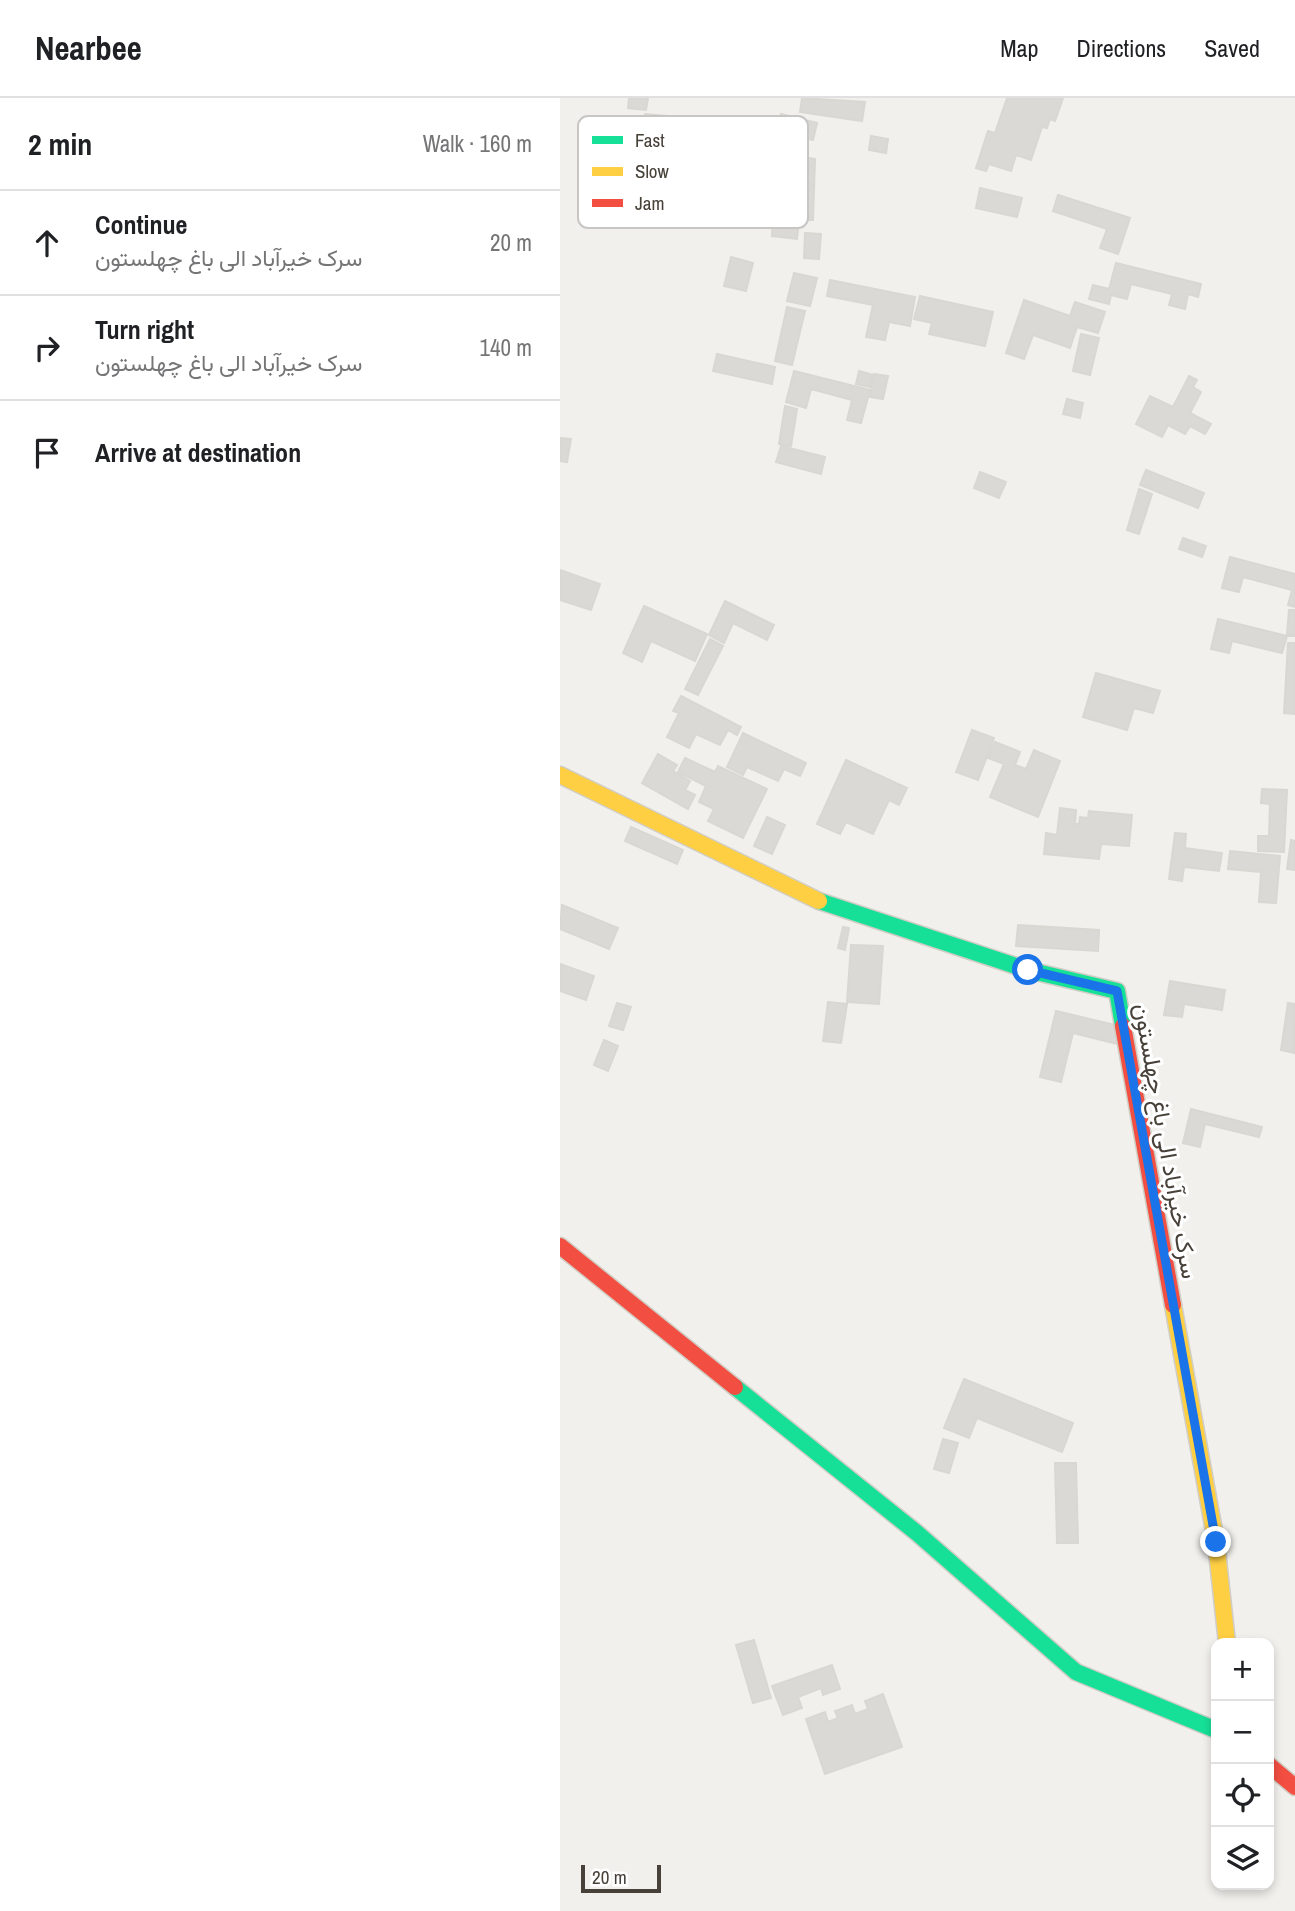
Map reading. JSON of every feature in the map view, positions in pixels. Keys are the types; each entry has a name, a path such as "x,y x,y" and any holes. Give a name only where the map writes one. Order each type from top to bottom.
{"street":[{"name":"سرک خیرآباد الی باغ چهلستون","path":"560,775 831,907 1028,970 1117,991 1216,1542 1226,1638"},
{"path":"560,1246 917,1533 1076,1672 1211,1728"},
{"path":"1274,1769 1295,1787"}],"building":[{"path":"629,98 648,98 646,110 628,108"},
{"path":"802,98 865,102 862,121 800,112"},
{"path":"1007,98 1063,98 1055,121 1050,119 1047,128 1042,127 1031,160 1016,155 1011,171 989,164 986,171 976,168 988,131 995,133"},
{"path":"808,121 817,123 813,140 808,139"},
{"path":"871,136 888,139 886,153 869,150"},
{"path":"808,158 815,159 813,220 808,220"},
{"path":"980,188 1022,198 1017,217 976,208"},
{"path":"1058,195 1130,218 1118,254 1100,248 1107,229 1053,211"},
{"path":"772,228 798,228 797,239 772,236"},
{"path":"805,233 821,234 819,259 804,258"},
{"path":"731,257 753,263 746,291 724,286"},
{"path":"1116,263 1201,284 1198,297 1188,294 1185,309 1169,305 1172,294 1131,284 1127,299 1111,295 1109,304 1089,299 1093,285 1109,289"},
{"path":"794,273 817,278 810,306 787,301"},
{"path":"830,280 915,297 910,326 889,322 885,340 866,337 873,305 827,296"},
{"path":"920,296 993,312 985,346 929,334 932,323 914,319"},
{"path":"1024,300 1070,316 1075,302 1105,312 1098,333 1077,327 1070,348 1033,335 1024,359 1006,353"},
{"path":"787,307 805,311 792,365 775,361"},
{"path":"1081,334 1099,338 1090,375 1073,371"},
{"path":"717,354 775,367 772,384 713,371"},
{"path":"794,371 870,390 861,423 847,420 852,400 811,389 806,408 786,402"},
{"path":"859,371 873,375 870,387 856,384"},
{"path":"874,374 888,376 883,399 870,397"},
{"path":"1189,376 1197,380 1193,387 1201,392 1190,413 1211,424 1205,434 1190,426 1185,434 1168,425 1162,437 1136,424 1150,396 1173,407"},
{"path":"1067,399 1083,403 1080,418 1063,414"},
{"path":"785,406 797,409 791,446 779,444"},
{"path":"560,438 571,439 567,462 560,461"},
{"path":"781,446 825,457 821,474 776,462"},
{"path":"1146,470 1204,493 1198,508 1140,485"},
{"path":"980,472 1006,482 999,498 974,488"},
{"path":"1139,489 1152,494 1139,534 1127,530"},
{"path":"1183,538 1206,546 1202,557 1179,549"},
{"path":"1230,557 1295,574 1295,607 1288,605 1292,590 1243,577 1239,592 1222,588"},
{"path":"560,570 600,584 591,610 560,600"},
{"path":"725,601 774,625 767,640 733,623 724,643 709,635"},
{"path":"644,606 707,634 695,661 651,641 642,662 623,653"},
{"path":"1289,610 1295,610 1295,636 1287,635"},
{"path":"1218,619 1287,636 1282,653 1232,641 1229,653 1211,649"},
{"path":"710,639 723,646 698,695 685,689"},
{"path":"1288,643 1295,643 1295,714 1284,713"},
{"path":"1096,673 1160,691 1153,713 1134,708 1127,730 1083,717"},
{"path":"681,696 741,727 737,735 728,730 720,745 696,734 689,748 667,737 679,713 673,711"},
{"path":"972,730 994,738 978,780 956,772"},
{"path":"743,733 806,763 800,776 784,769 778,781 747,767 743,775 727,767"},
{"path":"995,742 1020,752 1015,765 1026,769 1034,750 1060,761 1038,817 990,797 1004,764 988,758"},
{"path":"658,754 677,765 673,771 690,781 685,790 695,795 688,809 642,783"},
{"path":"685,758 715,772 718,766 767,789 743,838 708,821 714,809 699,802 706,786 678,772"},
{"path":"846,760 907,788 899,805 889,800 873,834 846,822 840,834 817,824"},
{"path":"1262,789 1287,790 1284,852 1258,851 1258,836 1269,836 1270,804 1261,803"},
{"path":"1060,808 1076,810 1075,824 1079,824 1080,817 1088,818 1089,811 1132,815 1129,846 1101,844 1099,859 1044,854 1046,833 1057,835"},
{"path":"767,817 785,825 772,854 754,846"},
{"path":"631,827 683,850 677,864 625,841"},
{"path":"1175,833 1186,834 1185,848 1222,853 1219,871 1184,867 1182,881 1169,879"},
{"path":"1291,840 1295,841 1295,870 1287,869"},
{"path":"1230,851 1280,856 1276,903 1259,902 1261,872 1228,869"},
{"path":"562,905 618,928 609,949 560,929"},
{"path":"1018,925 1099,930 1098,951 1016,946"},
{"path":"843,927 849,928 845,950 838,948"},
{"path":"851,945 883,946 879,1004 847,1002"},
{"path":"560,964 594,976 586,1000 560,991"},
{"path":"1170,981 1225,990 1222,1010 1184,1004 1182,1017 1164,1015"},
{"path":"828,1002 847,1004 841,1043 823,1041"},
{"path":"617,1003 631,1007 623,1030 609,1026"},
{"path":"1288,1003 1295,1004 1294,1053 1281,1050"},
{"path":"1056,1011 1115,1025 1117,1044 1073,1033 1061,1082 1040,1077"},
{"path":"604,1040 618,1046 608,1071 594,1065"},
{"path":"1191,1109 1262,1127 1259,1137 1205,1124 1200,1147 1183,1143"},
{"path":"964,1379 1073,1423 1062,1452 977,1418 969,1438 944,1428"},
{"path":"943,1439 958,1443 949,1473 934,1469"},
{"path":"1055,1463 1076,1463 1078,1543 1057,1543"},
{"path":"754,1640 771,1698 753,1703 736,1645"},
{"path":"832,1665 840,1689 823,1695 821,1688 798,1697 802,1708 783,1715 772,1686"},
{"path":"883,1694 902,1747 825,1774 806,1719 825,1712 828,1722 838,1718 835,1711 852,1705 855,1714 868,1709 865,1701"}],"traffic: fast":[{"path":"819,901 1028,970 1117,991 1123,1026"},
{"path":"735,1387 917,1533 1076,1672 1211,1728"}],"traffic: slow":[{"path":"560,775 819,901"},
{"path":"1173,1305 1216,1542 1226,1638"}],"traffic: jam":[{"path":"1123,1026 1173,1305"},
{"path":"560,1246 735,1387"},
{"path":"1274,1769 1295,1787"}],"route":[{"path":"1028,970 1117,991 1216,1542"}]}
